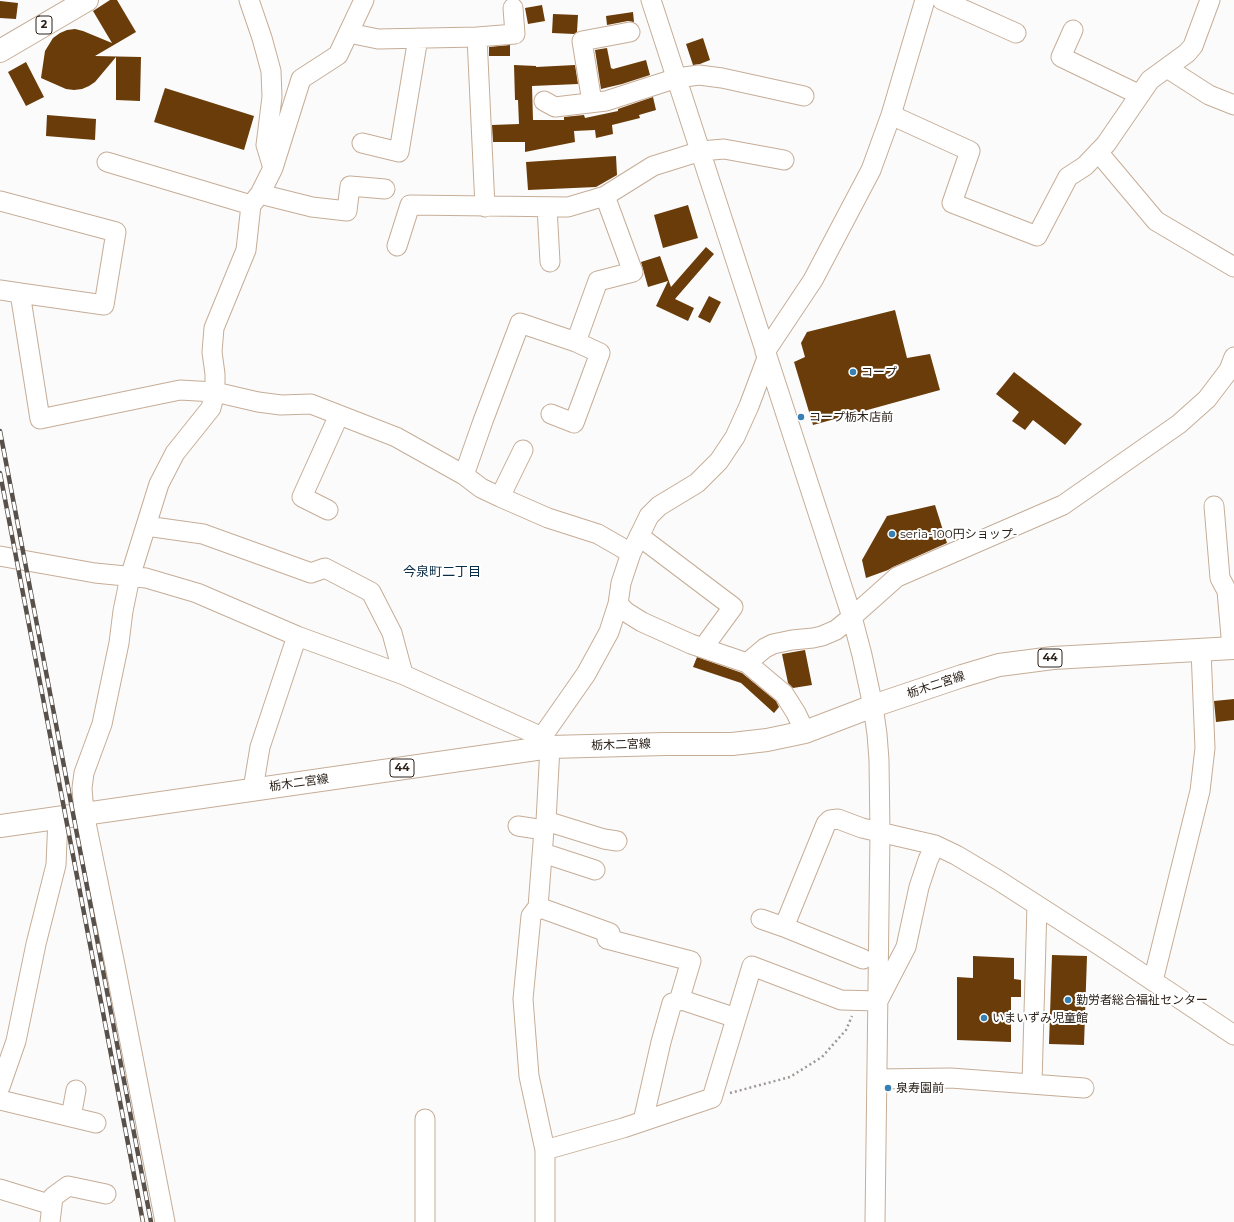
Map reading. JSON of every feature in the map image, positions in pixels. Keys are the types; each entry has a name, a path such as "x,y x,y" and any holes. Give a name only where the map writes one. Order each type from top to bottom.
{"main road":[{"name":"2","path":"0,51 87,0"},
{"name":"栃木二宮線","path":"0,826 253,789 546,742 732,744 767,740 805,732 874,706 999,665 1053,658 1233,648"}],"street":[{"path":"249,0 271,71 272,97 266,145 273,168"},
{"path":"165,1222 84,814 82,788 84,773 102,724 119,643 123,611 130,577 159,484 175,453 210,408 216,392 212,352 214,328 246,250 255,200 273,168 301,79 338,55 364,0"},
{"path":"651,0 852,617 874,706 879,760 880,833 870,1001 877,1079 875,1222"},
{"path":"545,1222 545,1150 529,1076 523,999 531,916 538,907 543,853 545,826 546,742 609,632 618,604 621,583 631,553 649,516 659,506 697,483 719,461 735,438 750,406 766,355 813,280 871,170 891,115 924,0"},
{"path":"942,0 1016,33"},
{"path":"891,115 970,151 952,203 1037,236 1068,177 1084,166 1106,144 1150,80 1187,53 1193,46 1210,0"},
{"path":"349,33 378,39 477,37 515,34 513,8"},
{"path":"1073,30 1061,57 1140,95"},
{"path":"592,102 582,41 630,32"},
{"path":"477,37 485,207"},
{"path":"362,143 399,152 418,38"},
{"path":"1167,68 1209,95 1234,106"},
{"path":"544,101 555,107 606,101 677,78 699,75 722,78 804,96"},
{"path":"397,246 410,205 568,207 605,196 653,166 700,151 724,150 784,160"},
{"path":"1098,152 1156,222 1234,267"},
{"path":"107,162 255,200 347,211 350,186 385,189"},
{"path":"576,342 598,281 633,272 605,196"},
{"path":"0,201 116,232 104,305 0,290"},
{"path":"547,207 550,262"},
{"path":"20,293 40,419 180,390 216,392 258,402 281,405 312,404 396,437 464,475 481,488 548,518 598,534 631,553"},
{"path":"464,475 520,323 576,342 600,353 574,423 551,414"},
{"path":"747,663 772,644 822,636 836,630 897,577 1063,505 1179,424 1207,399 1229,370 1234,357"},
{"path":"328,510 302,497 339,415"},
{"path":"500,497 523,450"},
{"path":"1214,506 1220,578 1227,591 1233,648"},
{"path":"146,526 203,534 311,573 325,568 371,592 392,633 403,674"},
{"path":"639,536 733,607 704,648"},
{"path":"0,561 146,578 197,592 297,636 403,674 546,742"},
{"path":"618,604 626,612 642,622 704,648 747,663 784,694 796,713 805,732"},
{"path":"253,789 260,747 297,636"},
{"path":"1153,981 1200,791 1204,748 1201,650"},
{"path":"0,1087 16,1041 36,944 56,865 58,817"},
{"path":"784,927 826,824 830,820 838,819 880,833 935,845 956,855 1037,905 1234,1035"},
{"path":"518,826 545,826 618,841"},
{"path":"870,1001 906,947 920,887 928,860 935,845"},
{"path":"543,853 595,870"},
{"path":"1032,1084 1037,905"},
{"path":"538,907 610,933 607,939 691,962 679,1001"},
{"path":"761,918 863,959"},
{"path":"545,1150 643,1121 712,1098 752,966 841,1000 870,1001"},
{"path":"643,1121 661,1042 672,1003 682,1000 736,1018"},
{"path":"877,1079 951,1078 1084,1088"},
{"path":"71,1117 76,1090"},
{"path":"0,1100 96,1123"},
{"path":"425,1119 425,1222"},
{"path":"0,1189 51,1213 53,1197 68,1186 106,1194"}],"path":[{"path":"712,1098 790,1076 822,1057 846,1030 852,1015 870,1001"}],"building":[{"path":"110,0 117,0 136,32 95,56 141,57 140,101 116,100 116,57 95,82 82,89 66,89 41,78 45,51 53,38 60,33 75,29 112,43 93,11"},
{"path":"0,1 18,3 16,19 0,18"},
{"path":"542,5 545,21 528,24 525,8"},
{"path":"633,12 634,22 628,21 607,25 606,16"},
{"path":"553,14 578,15 577,32 574,34 552,33"},
{"path":"703,38 710,60 693,65 686,44"},
{"path":"510,45 510,56 489,56 489,47"},
{"path":"607,48 611,68 613,69 646,60 650,75 601,89 595,50"},
{"path":"26,62 44,97 26,106 8,72"},
{"path":"514,65 536,67 575,65 578,84 532,86 533,120 564,120 564,117 584,115 585,118 618,111 618,109 653,97 656,110 639,115 640,118 612,125 613,134 596,138 595,130 574,131 575,142 525,152 525,142 493,142 492,125 519,124 518,100 515,100"},
{"path":"165,88 254,116 244,150 154,122"},
{"path":"47,115 96,119 95,140 46,136"},
{"path":"616,156 617,175 596,187 528,190 526,162"},
{"path":"688,205 698,238 663,248 654,215"},
{"path":"706,247 714,254 675,299 694,308 688,321 656,306 668,281 648,287 641,262 660,256 671,287"},
{"path":"709,296 721,302 710,323 698,317"},
{"path":"895,310 907,358 930,354 940,390 813,425 794,362 805,357 801,343 807,332"},
{"path":"1014,372 1082,424 1065,445 1033,420 1025,430 1012,421 1019,412 996,394"},
{"path":"935,505 947,543 888,570 866,578 862,560 887,516"},
{"path":"805,650 812,685 793,688 788,683 782,654"},
{"path":"697,657 742,673 776,701 779,707 774,713 741,683 693,667"},
{"path":"1234,699 1234,720 1216,722 1214,701"},
{"name":"勤労者総合福祉センター","path":"1052,955 1087,956 1084,1045 1049,1044"},
{"name":"いまいずみ児童館","path":"973,956 1014,958 1014,979 1021,980 1021,997 1011,997 1011,1042 957,1040 957,977 973,978"}],"railway":[{"path":"0,431 151,1222"},
{"path":"0,473 143,1222"}],"place":[{"name":"コープ","path":"853,372"},
{"name":"コープ栃木店前","path":"801,417"},
{"name":"seria-100円ショップ-","path":"892,534"},
{"name":"勤労者総合福祉センター","path":"1068,1000"},
{"name":"いまいずみ児童館","path":"984,1018"},
{"name":"泉寿園前","path":"888,1088"}],"district":[{"name":"今泉町二丁目","path":"442,572"}]}
